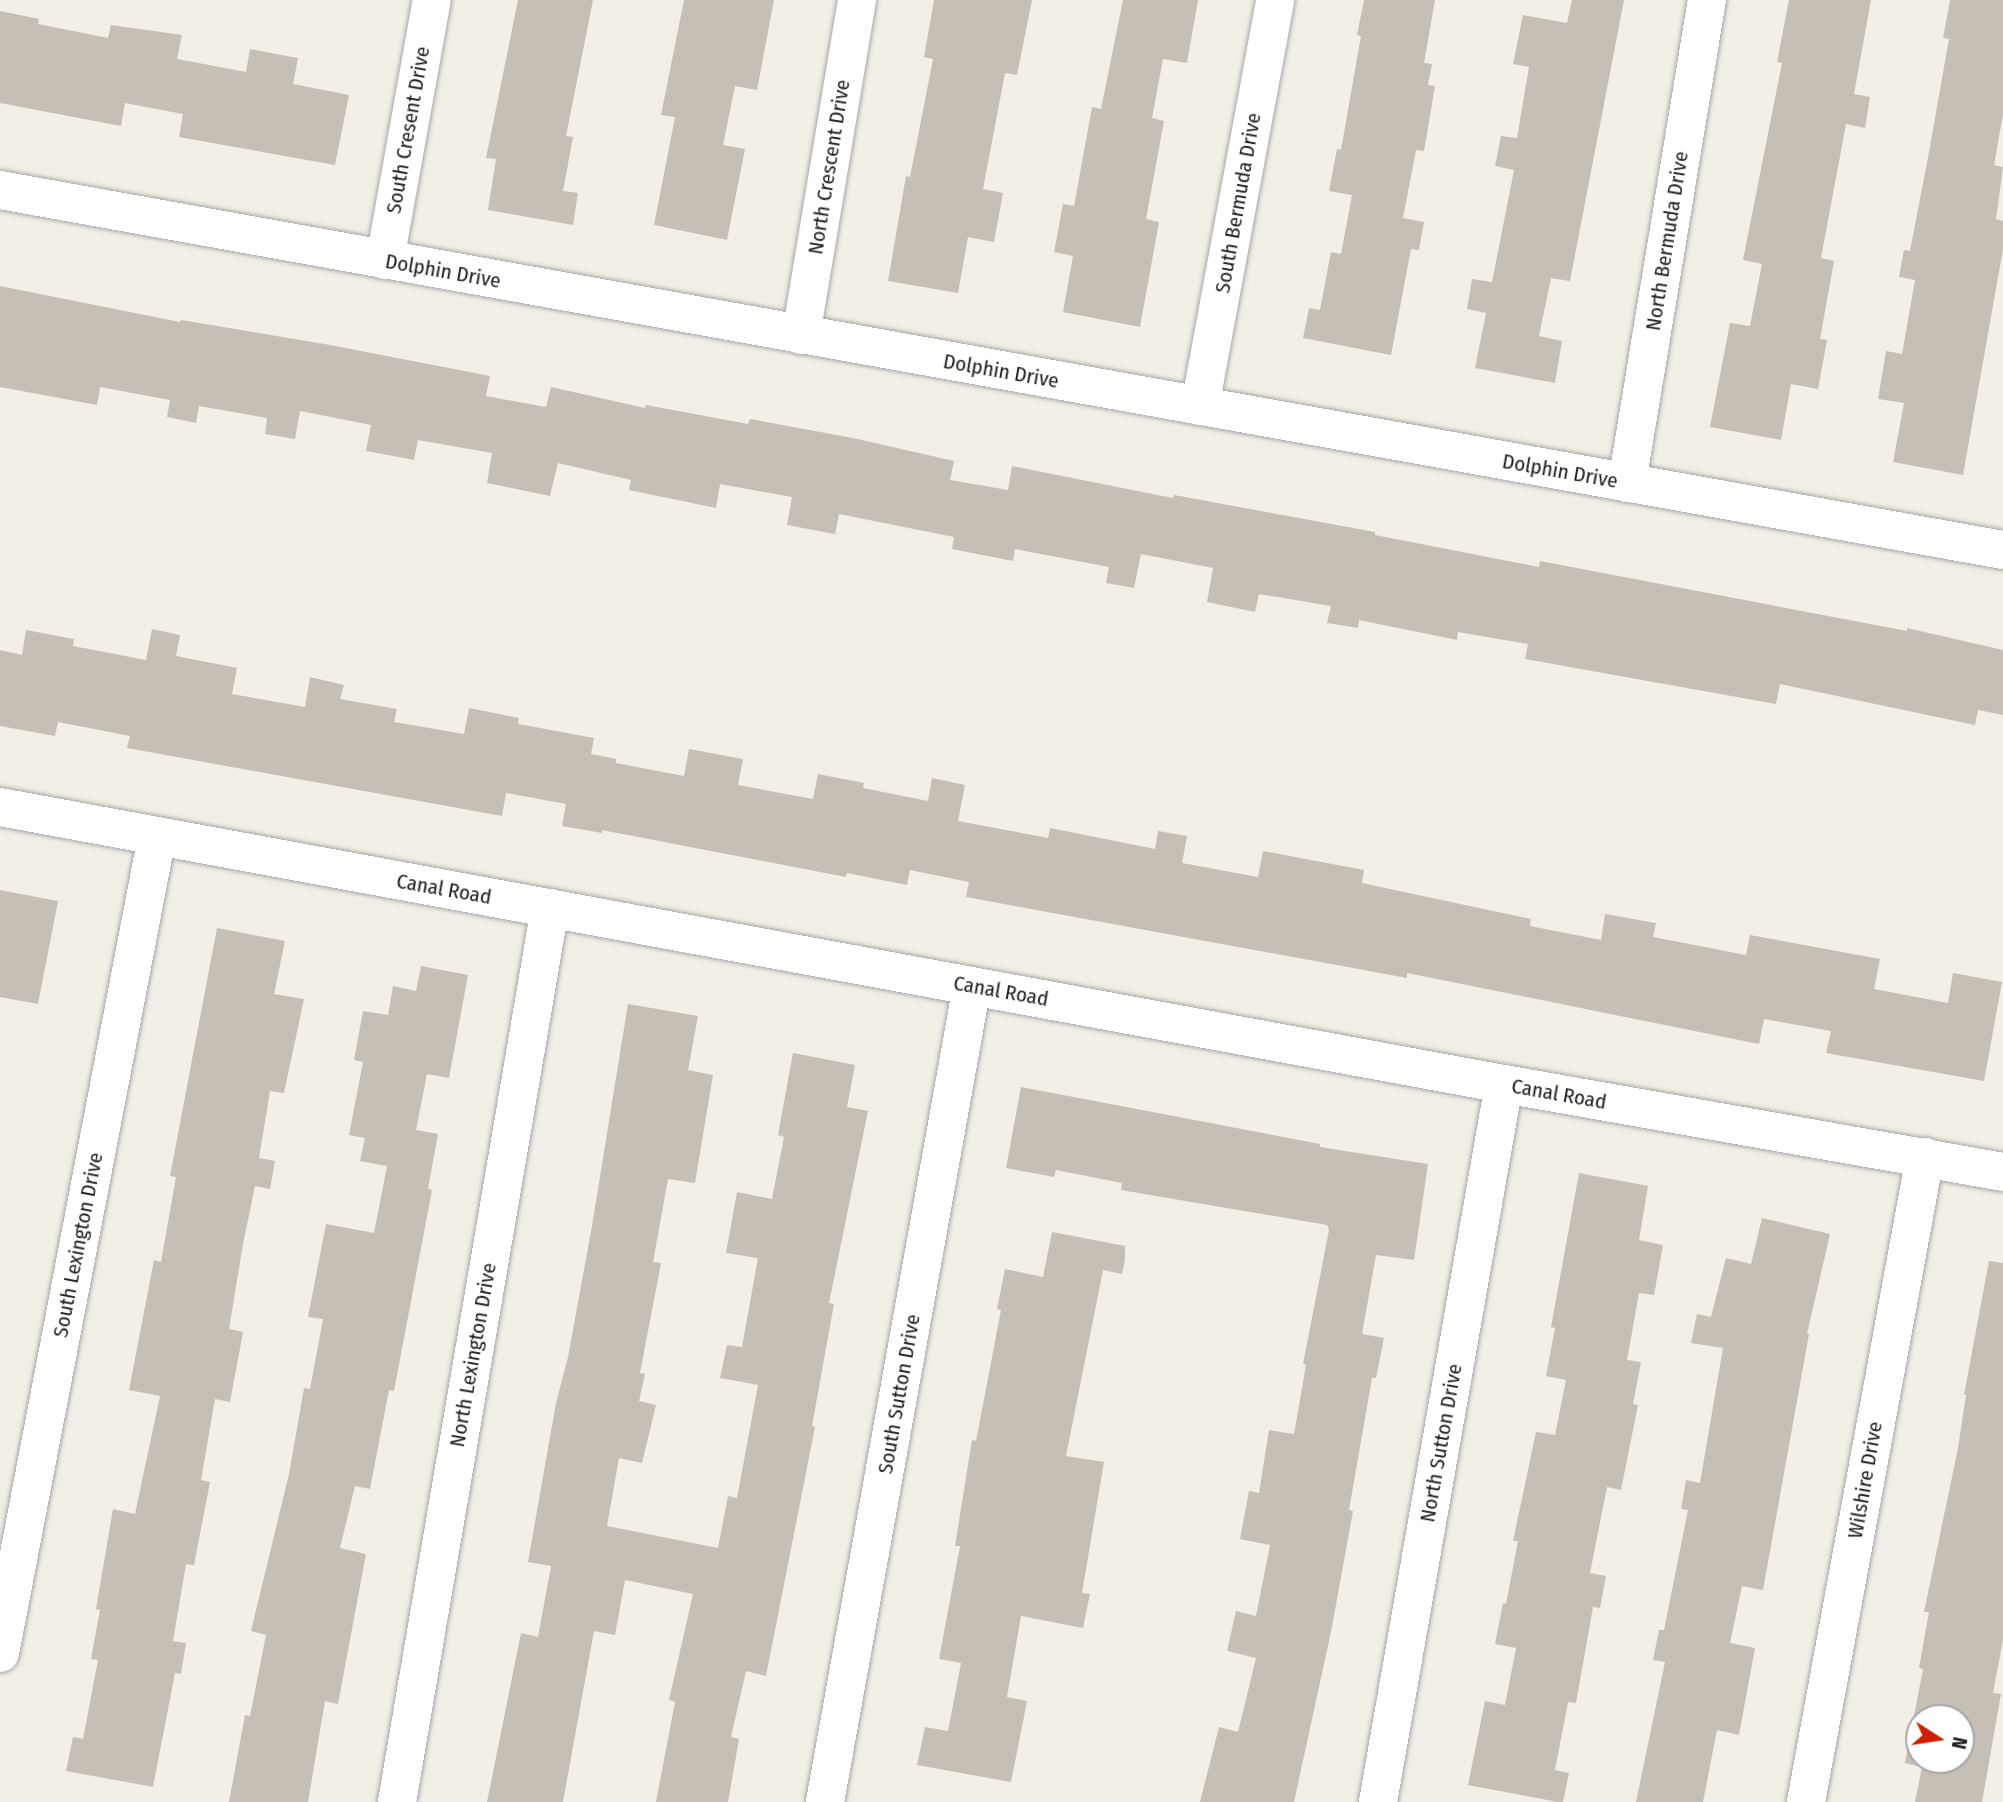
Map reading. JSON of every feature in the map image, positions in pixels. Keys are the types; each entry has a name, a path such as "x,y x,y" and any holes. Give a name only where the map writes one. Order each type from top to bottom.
{"street":[{"name":"South Cresent Drive","path":"385,260 432,0"},
{"name":"North Crescent Drive","path":"801,335 857,0"},
{"name":"South Bermuda Drive","path":"1200,406 1275,0"},
{"name":"North Bermuda Drive","path":"1627,483 1707,0"},
{"name":"Dolphin Drive","path":"0,190 2003,550"},
{"name":"Canal Road","path":"0,807 1504,1084 2003,1172"},
{"name":"South Lexington Drive","path":"0,1653 157,836"},
{"name":"North Lexington Drive","path":"397,1802 550,908"},
{"name":"South Sutton Drive","path":"825,1802 972,986"},
{"name":"North Sutton Drive","path":"1378,1802 1504,1084"},
{"name":"Wilshire Drive","path":"1806,1802 1925,1157"}],"building":[{"path":"518,0 593,0 566,136 573,137 563,191 578,193 573,225 488,210 496,159 486,158"},
{"path":"684,0 774,0 757,90 735,86 723,145 745,149 727,240 654,225 675,117 661,115"},
{"path":"934,0 1032,0 1017,75 1005,73 983,189 1003,193 994,242 968,237 958,293 888,281 906,176 910,177 933,59 924,57"},
{"path":"1123,0 1198,0 1187,63 1163,59 1152,118 1164,121 1146,219 1159,222 1140,327 1063,312 1073,256 1054,252 1063,204 1074,206 1092,107 1101,109"},
{"path":"1364,0 1435,0 1424,63 1432,64 1428,85 1435,86 1424,151 1416,150 1403,218 1424,222 1419,250 1411,249 1391,355 1303,338 1309,308 1320,310 1331,252 1341,254 1352,195 1329,191 1337,149 1341,150 1361,36 1357,35"},
{"path":"1572,0 1624,0 1570,281 1551,278 1539,336 1562,341 1555,383 1475,368 1486,313 1467,309 1472,279 1492,282 1514,170 1495,166 1501,136 1517,138 1529,67 1513,64 1523,15 1567,23"},
{"path":"1789,0 1871,0 1854,94 1870,97 1865,128 1846,124 1821,258 1834,261 1820,339 1827,340 1818,389 1791,384 1781,440 1710,427 1730,323 1750,326 1762,264 1743,260 1782,63 1777,62"},
{"path":"1950,0 2003,0 2003,114 1994,165 2003,167 1996,219 2003,221 2003,249 1963,475 1893,462 1904,403 1878,399 1886,351 1902,354 1915,280 1899,277 1904,250 1910,251 1929,152 1949,39 1943,38"},
{"path":"0,11 39,19 38,24 108,38 111,25 182,35 177,59 246,72 250,49 298,58 293,84 349,95 335,165 179,137 183,114 125,103 121,126 0,103"},
{"path":"0,286 180,322 181,320 330,345 490,376 486,396 546,407 551,387 645,408 646,405 748,424 750,419 853,438 954,461 950,480 1008,490 1012,466 1173,498 1174,495 1375,532 1375,535 1539,567 1540,561 1907,631 1907,628 2003,650 2003,715 1978,710 1975,725 1780,684 1776,704 1525,659 1528,644 1458,632 1457,640 1359,620 1358,628 1327,623 1331,606 1259,594 1255,612 1207,602 1213,568 1141,554 1134,588 1106,583 1109,567 1015,549 1013,561 952,549 954,537 839,514 835,534 787,525 792,497 720,484 716,508 629,490 631,480 558,463 550,496 487,483 492,453 418,440 414,460 366,451 371,425 300,411 295,439 265,434 267,418 199,406 196,423 167,417 170,400 100,387 97,405 0,387"},
{"path":"152,629 180,635 176,656 237,668 232,694 305,707 310,677 344,685 340,699 397,709 394,722 464,734 469,708 519,718 518,724 594,738 591,754 616,759 616,763 684,776 689,749 743,759 738,785 813,799 818,774 864,783 863,788 928,801 932,778 965,785 958,821 1048,838 1050,828 1155,849 1158,831 1187,836 1182,863 1258,877 1263,851 1364,870 1362,883 1531,919 1530,926 1601,940 1605,914 1656,923 1653,937 1746,955 1750,935 1880,959 1874,989 1948,1003 1953,973 2002,982 1984,1081 1826,1053 1831,1031 1764,1019 1759,1044 1407,973 1407,978 966,897 969,882 910,870 907,885 847,873 846,877 602,830 602,833 562,826 566,804 506,793 502,816 127,748 130,736 58,722 55,736 0,726 0,650 22,655 26,630 74,639 73,646 146,660"},
{"path":"0,890 58,901 38,1004 0,997"},
{"path":"217,928 285,941 274,994 304,999 284,1093 270,1091 259,1158 275,1161 270,1189 255,1186 243,1244 229,1329 243,1332 230,1402 215,1399 201,1480 210,1482 194,1565 186,1564 173,1641 186,1643 181,1674 175,1673 153,1787 66,1771 73,1737 83,1739 98,1660 91,1659 100,1610 96,1609 113,1509 135,1514 160,1396 129,1390 154,1260 161,1262 176,1177 170,1176"},
{"path":"421,966 468,975 449,1078 427,1074 416,1130 438,1134 428,1189 432,1190 394,1391 389,1390 370,1489 355,1486 340,1548 366,1554 338,1704 325,1701 308,1802 229,1802 245,1715 250,1716 266,1635 251,1631 289,1474 304,1388 310,1389 323,1319 308,1317 326,1224 374,1233 387,1166 360,1161 365,1138 349,1135 363,1062 354,1060 363,1011 388,1015 393,986 416,991"},
{"path":"628,1004 698,1016 688,1070 713,1075 695,1183 668,1179 653,1262 661,1263 640,1373 645,1374 639,1401 656,1405 642,1463 619,1458 607,1526 718,1548 728,1496 737,1498 758,1385 720,1378 727,1345 742,1347 758,1258 726,1253 737,1192 772,1199 784,1137 778,1135 793,1053 855,1065 847,1107 868,1111 829,1303 834,1304 812,1426 815,1427 766,1676 746,1671 731,1737 739,1739 728,1802 656,1802 675,1702 669,1700 693,1594 625,1580 615,1635 594,1631 563,1802 487,1802 521,1633 538,1637 551,1566 528,1562 556,1403 568,1357 592,1226"},
{"path":"1021,1087 1320,1144 1320,1147 1428,1164 1414,1260 1376,1255 1362,1334 1384,1338 1376,1378 1372,1378 1349,1510 1353,1511 1331,1632 1294,1802 1200,1802 1219,1727 1238,1732 1256,1658 1227,1651 1236,1611 1256,1616 1270,1545 1240,1539 1249,1491 1259,1493 1269,1430 1294,1434 1306,1365 1303,1364 1329,1230 1327,1225 1121,1190 1122,1183 1056,1170 1054,1177 1006,1168"},
{"path":"1579,1173 1648,1186 1639,1240 1663,1245 1654,1295 1639,1293 1627,1360 1641,1362 1633,1404 1638,1405 1621,1490 1607,1487 1590,1573 1606,1576 1600,1608 1593,1607 1576,1703 1568,1702 1555,1770 1569,1773 1563,1802 1558,1802 1468,1785 1485,1701 1505,1705 1516,1648 1495,1644 1518,1541 1513,1541 1536,1432 1555,1435 1566,1380 1546,1376 1555,1328 1551,1327"},
{"path":"1762,1218 1830,1234 1807,1334 1763,1590 1742,1586 1730,1643 1755,1648 1739,1735 1717,1730 1703,1802 1636,1802 1665,1662 1653,1660 1659,1630 1664,1630 1688,1510 1681,1509 1686,1480 1700,1483 1723,1348 1691,1343 1697,1314 1711,1317 1726,1258 1751,1264"},
{"path":"1052,1232 1125,1246 1125,1259 1122,1274 1103,1270 1066,1456 1104,1462 1082,1593 1090,1594 1083,1628 1021,1616 1007,1697 1027,1701 1011,1782 917,1765 925,1727 948,1731 961,1663 939,1659 960,1546 955,1546 972,1440 976,1441 1001,1310 997,1309 1005,1269 1043,1277"},
{"path":"1989,1261 2003,1263 2003,1640 1993,1693 2001,1694 1982,1802 1915,1802 1921,1774 1975,1774 1975,1704 1916,1704 1923,1669 1919,1668 1929,1612 1924,1612 1958,1448"}]}
